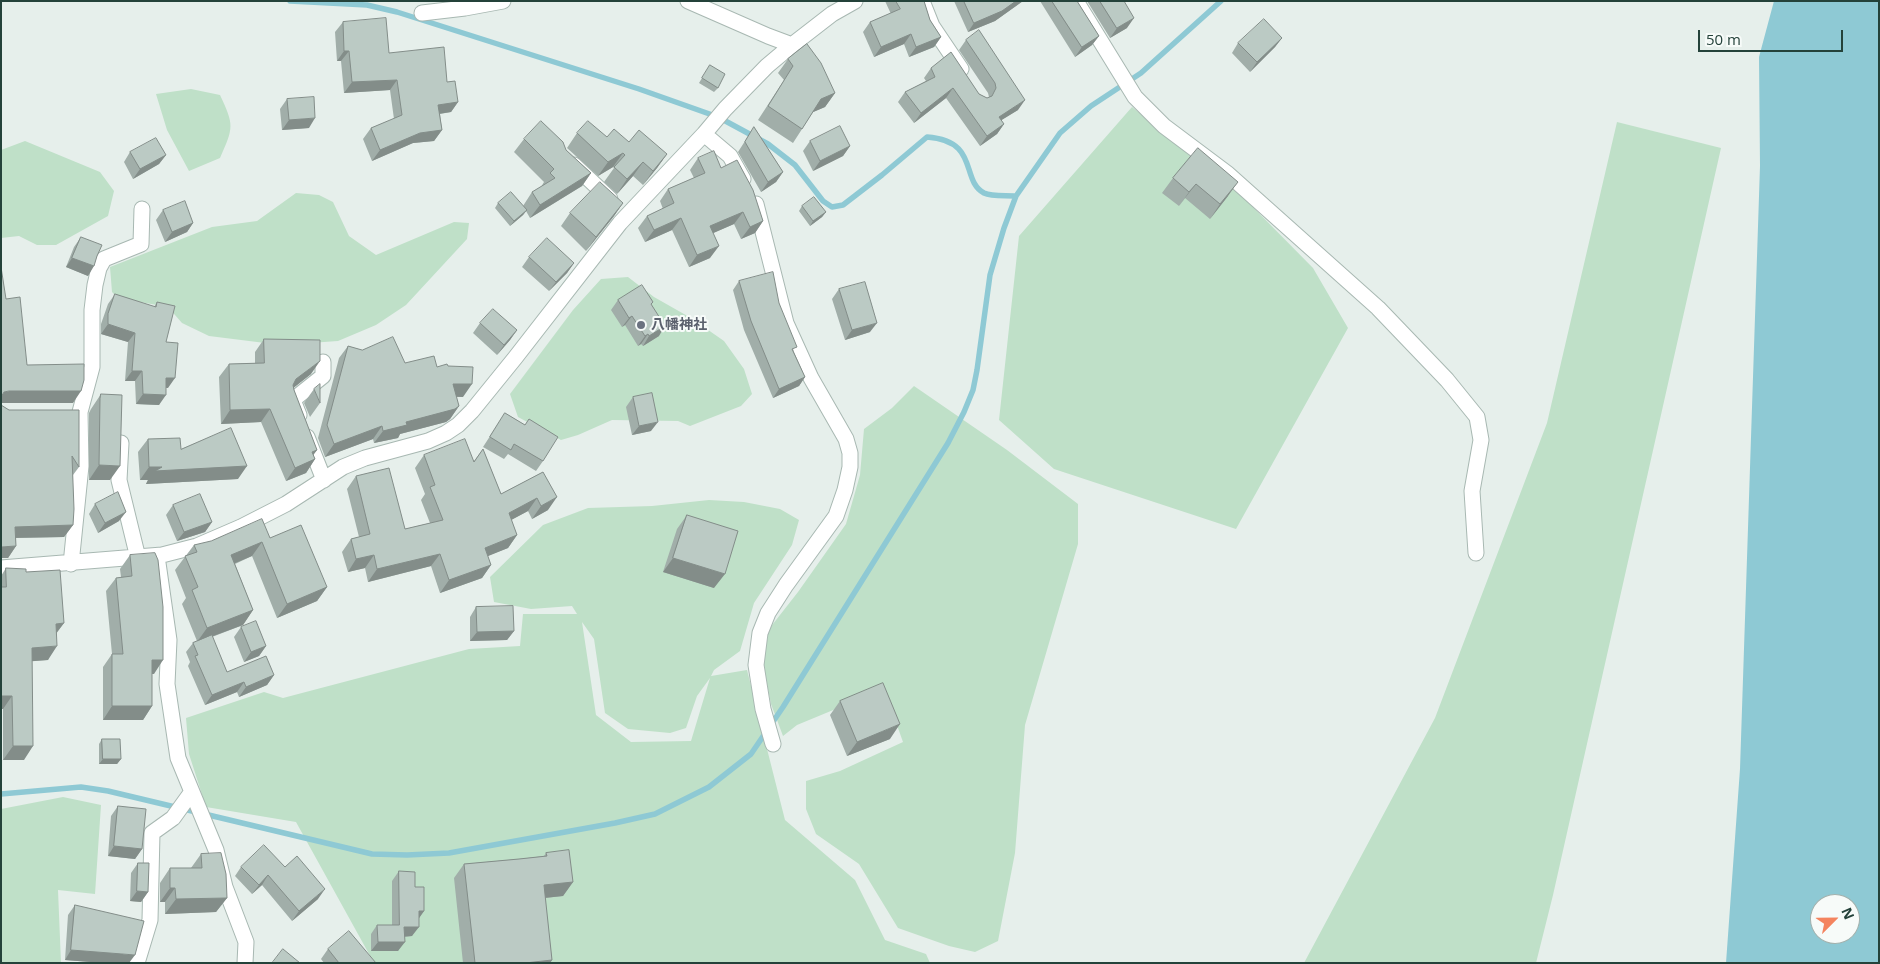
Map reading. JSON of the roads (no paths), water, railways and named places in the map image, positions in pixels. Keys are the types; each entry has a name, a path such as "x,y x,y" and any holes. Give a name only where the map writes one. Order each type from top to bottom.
{"street":[{"path":"422,13 503,1"},
{"path":"688,1 792,45"},
{"path":"1,568 157,556 197,546 241,527 286,504 343,467 365,458 446,433 458,425 472,411 627,216 725,109 767,66 792,45 832,14 855,1"},
{"path":"922,1 932,26 969,82"},
{"path":"1076,1 1133,94 1164,126 1228,174 1378,308 1447,380 1477,417 1481,440 1472,491 1476,553"},
{"path":"708,129 730,156 758,206 786,323 811,378 846,439 850,453 850,467 845,490 836,516 786,585 768,613 760,633 756,665 765,714 773,744"},
{"path":"564,156 627,216"},
{"path":"71,564 81,466 75,412 92,367 92,310 95,285 99,268 104,259 141,244 142,209"},
{"path":"323,362 322,376 293,400 324,480"},
{"path":"121,443 120,480 138,558"},
{"path":"157,556 169,640 167,684 178,758 216,850 224,888 246,942 245,963"},
{"path":"137,963 150,920 152,833 173,818 191,793"}],"water":[{"path":"1774,1 1879,1 1879,963 1726,963 1740,769 1760,166 1759,57"}],"waterway":[{"path":"290,1 367,5 397,12 639,89 718,117 768,144 795,165 823,201 832,207 843,205 927,137 944,140 955,146 962,153 972,179 984,193 1016,196"},
{"path":"1,794 81,787 108,791 372,854 407,855 449,853 655,814 709,787 751,754 783,707 948,443 973,390 990,275 1016,196 1060,133 1091,106 1141,73 1221,1"}],"place":[{"name":"八幡神社","path":"641,325"}]}
